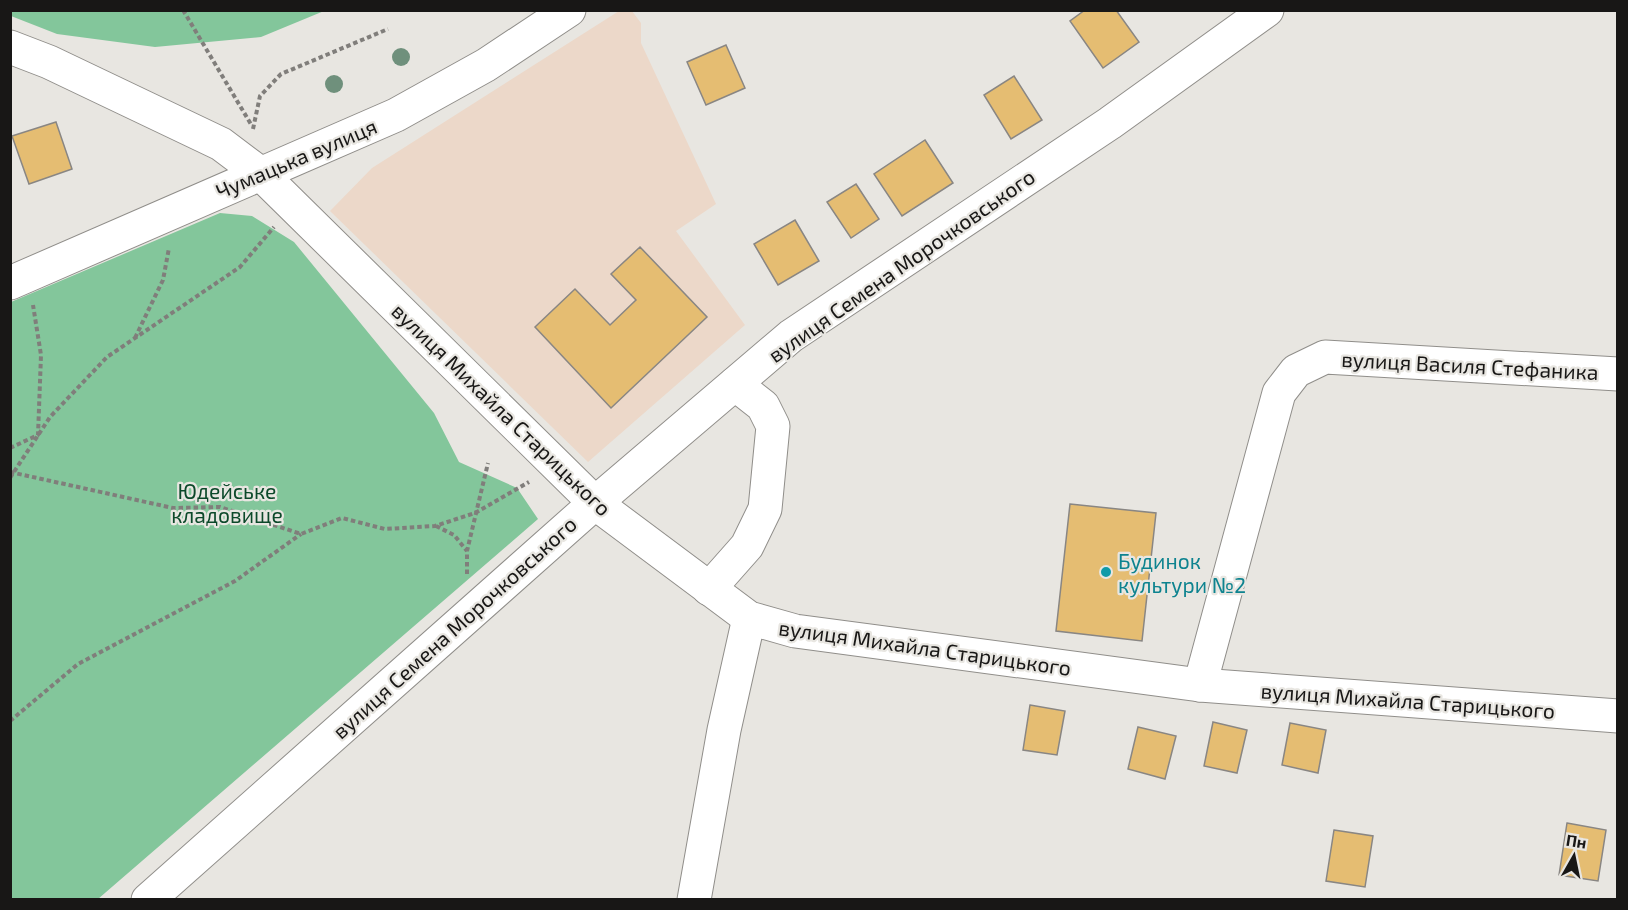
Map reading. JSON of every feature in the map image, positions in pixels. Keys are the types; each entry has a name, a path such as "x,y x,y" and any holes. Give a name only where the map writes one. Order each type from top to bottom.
{"street":[{"name":"Чумацька вулиця","path":"20,279 192,202 396,115 486,65 569,10"},
{"name":"вулиця Семена Морочковського","path":"148,900 595,503 791,336 1110,123 1267,10"},
{"name":"вулиця Михайла Старицького","path":"10,47 49,62 221,144 261,174 595,503 749,618 795,632 1200,685 1617,716"},
{"name":"вулиця Василя Стефаника","path":"1200,685 1279,393 1296,370 1325,357 1617,374"},
{"path":"709,589 747,546 765,509 773,426 763,406 735,384"},
{"path":"694,900 724,730 749,618"}],"path":[{"path":"183,10 252,126 261,174"},
{"path":"252,126 260,96 281,74 388,29"},
{"path":"134,339 163,280 167,250 192,202"},
{"path":"10,478 50,417 107,357 240,267 281,218"},
{"path":"20,279 41,355 38,435"},
{"path":"10,448 38,435"},
{"path":"467,581 467,551 488,463"},
{"path":"13,472 173,508 220,507 301,534"},
{"path":"10,721 78,664 236,581 301,534 342,518 385,529 435,526 475,513 534,480"},
{"path":"435,526 454,536 467,551"}],"shaded area":[{"path":"619,11 632,11 641,23 641,43 716,204 676,231 745,325 588,462 330,211 372,168"}],"green space":[{"path":"10,11 324,11 261,37 155,47 57,34 11,16"},
{"name":"Юдейське кладовище","path":"220,213 252,216 294,242 434,413 459,462 517,488 538,519 98,899 11,899 11,302"}],"building":[{"path":"1085,10 1116,10 1139,42 1103,68 1070,21"},
{"path":"726,45 745,88 706,105 687,62"},
{"path":"1014,76 1042,120 1011,139 984,95"},
{"path":"56,122 72,169 29,184 12,136"},
{"path":"925,140 953,183 902,216 874,174"},
{"path":"856,184 879,219 851,238 827,202"},
{"path":"795,220 819,261 778,285 754,244"},
{"path":"640,247 707,317 611,408 535,327 575,289 610,325 636,300 611,274"},
{"name":"Будинок культури №2","path":"1070,504 1156,513 1142,641 1056,631"},
{"path":"1030,705 1065,711 1057,755 1023,750"},
{"path":"1213,722 1247,730 1237,773 1204,766"},
{"path":"1290,723 1326,730 1318,773 1282,765"},
{"path":"1138,727 1176,736 1165,779 1128,769"},
{"path":"1567,823 1606,830 1598,881 1559,875"},
{"path":"1334,830 1373,836 1365,887 1326,881"}],"place":[{"name":"Будинок культури №2","path":"1106,572"}]}
